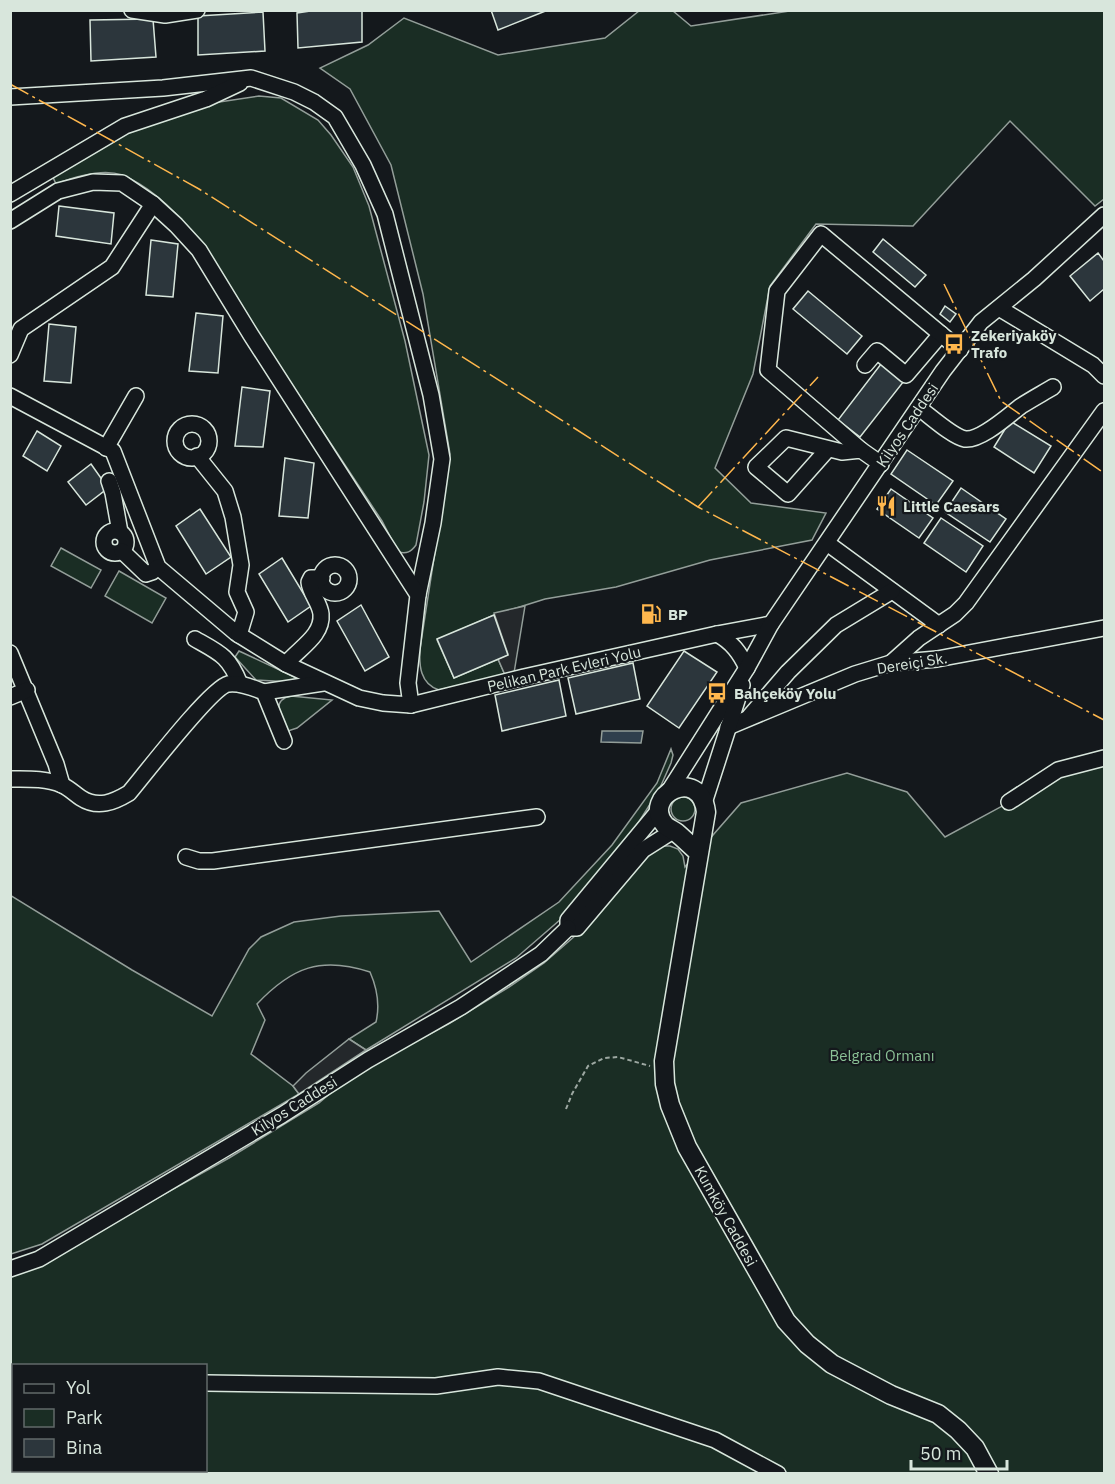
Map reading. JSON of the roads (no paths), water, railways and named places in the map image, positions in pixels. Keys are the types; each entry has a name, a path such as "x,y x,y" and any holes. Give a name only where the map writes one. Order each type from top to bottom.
{"main road":[{"path":"675,832 690,832 696,828 704,811 700,795 693,789 684,787 669,790 662,799 660,809 666,826 698,852"},
{"name":"Kumköy Caddesi","path":"704,811 664,1061 670,1105 687,1147 786,1321 807,1344 832,1364 891,1395 938,1414 975,1448 989,1473"}],"street":[{"path":"132,10 165,15 197,10"},
{"path":"10,194 125,126 206,99 251,78"},
{"path":"10,107 18,97 163,88 251,78 294,92 314,102 335,117 363,165 385,214 431,395 442,459 433,523 418,595 408,682 411,705"},
{"path":"10,221 58,191 93,182 122,183 153,204 199,249 250,335 418,595"},
{"path":"10,356 21,329 112,267 153,204"},
{"name":"Kilyos Caddesi","path":"747,668 771,624 919,408 981,322 1104,215"},
{"path":"881,464 861,450 768,370 777,291 821,234 960,350"},
{"path":"999,308 1093,365 1104,376"},
{"path":"865,365 878,351 906,375 941,334"},
{"path":"919,408 966,439 992,428 1020,407 1053,387"},
{"path":"10,396 113,451 158,567 152,572 146,574 122,550 126,541 120,532 109,481"},
{"path":"106,448 136,396"},
{"path":"891,663 919,638 939,626 966,603 1104,411"},
{"path":"828,449 842,452 861,450"},
{"path":"197,456 225,491 233,517 241,565 237,592 246,612 239,635"},
{"path":"827,543 939,626"},
{"name":"Pelikan Park Evleri Yolu","path":"158,567 239,635 286,664 359,698 383,703 411,705 524,677 771,624"},
{"path":"286,664 297,650 317,634 321,612 309,582 311,578 322,578"},
{"path":"748,718 794,665 836,625 892,591"},
{"name":"Dereiçi Sk.","path":"728,727 855,674 891,663 937,659 1104,628"},
{"path":"704,811 747,668 741,655 717,634"},
{"path":"195,639 225,656 240,684"},
{"path":"10,653 27,690 62,785"},
{"path":"669,790 747,668"},
{"path":"10,779 37,779 62,785 84,800 100,805 114,802 129,793 220,688 229,684 240,684 264,692 323,683"},
{"path":"10,697 27,690"},
{"path":"264,692 284,741"},
{"path":"1009,802 1058,770 1104,758"},
{"path":"660,809 568,920 568,928 577,928 643,850 675,832"},
{"path":"186,857 200,861 213,861 537,817"},
{"name":"Kilyos Caddesi","path":"10,1269 39,1259 282,1115 368,1060 461,1007 541,954 568,928"},
{"path":"207,1383 436,1386 498,1377 539,1381 715,1440 778,1473"}],"water":[{"path":"602,731 643,731 641,743 601,742"}],"place":[{"name":"Zekeriyaköy Trafo","path":"954,344"},
{"name":"Little Caesars","path":"886,506"},
{"name":"BP","path":"651,614"},
{"name":"Bahçeköy Yolu","path":"717,693"}],"park label":[{"name":"Belgrad Ormanı","path":"882,1055"}]}
